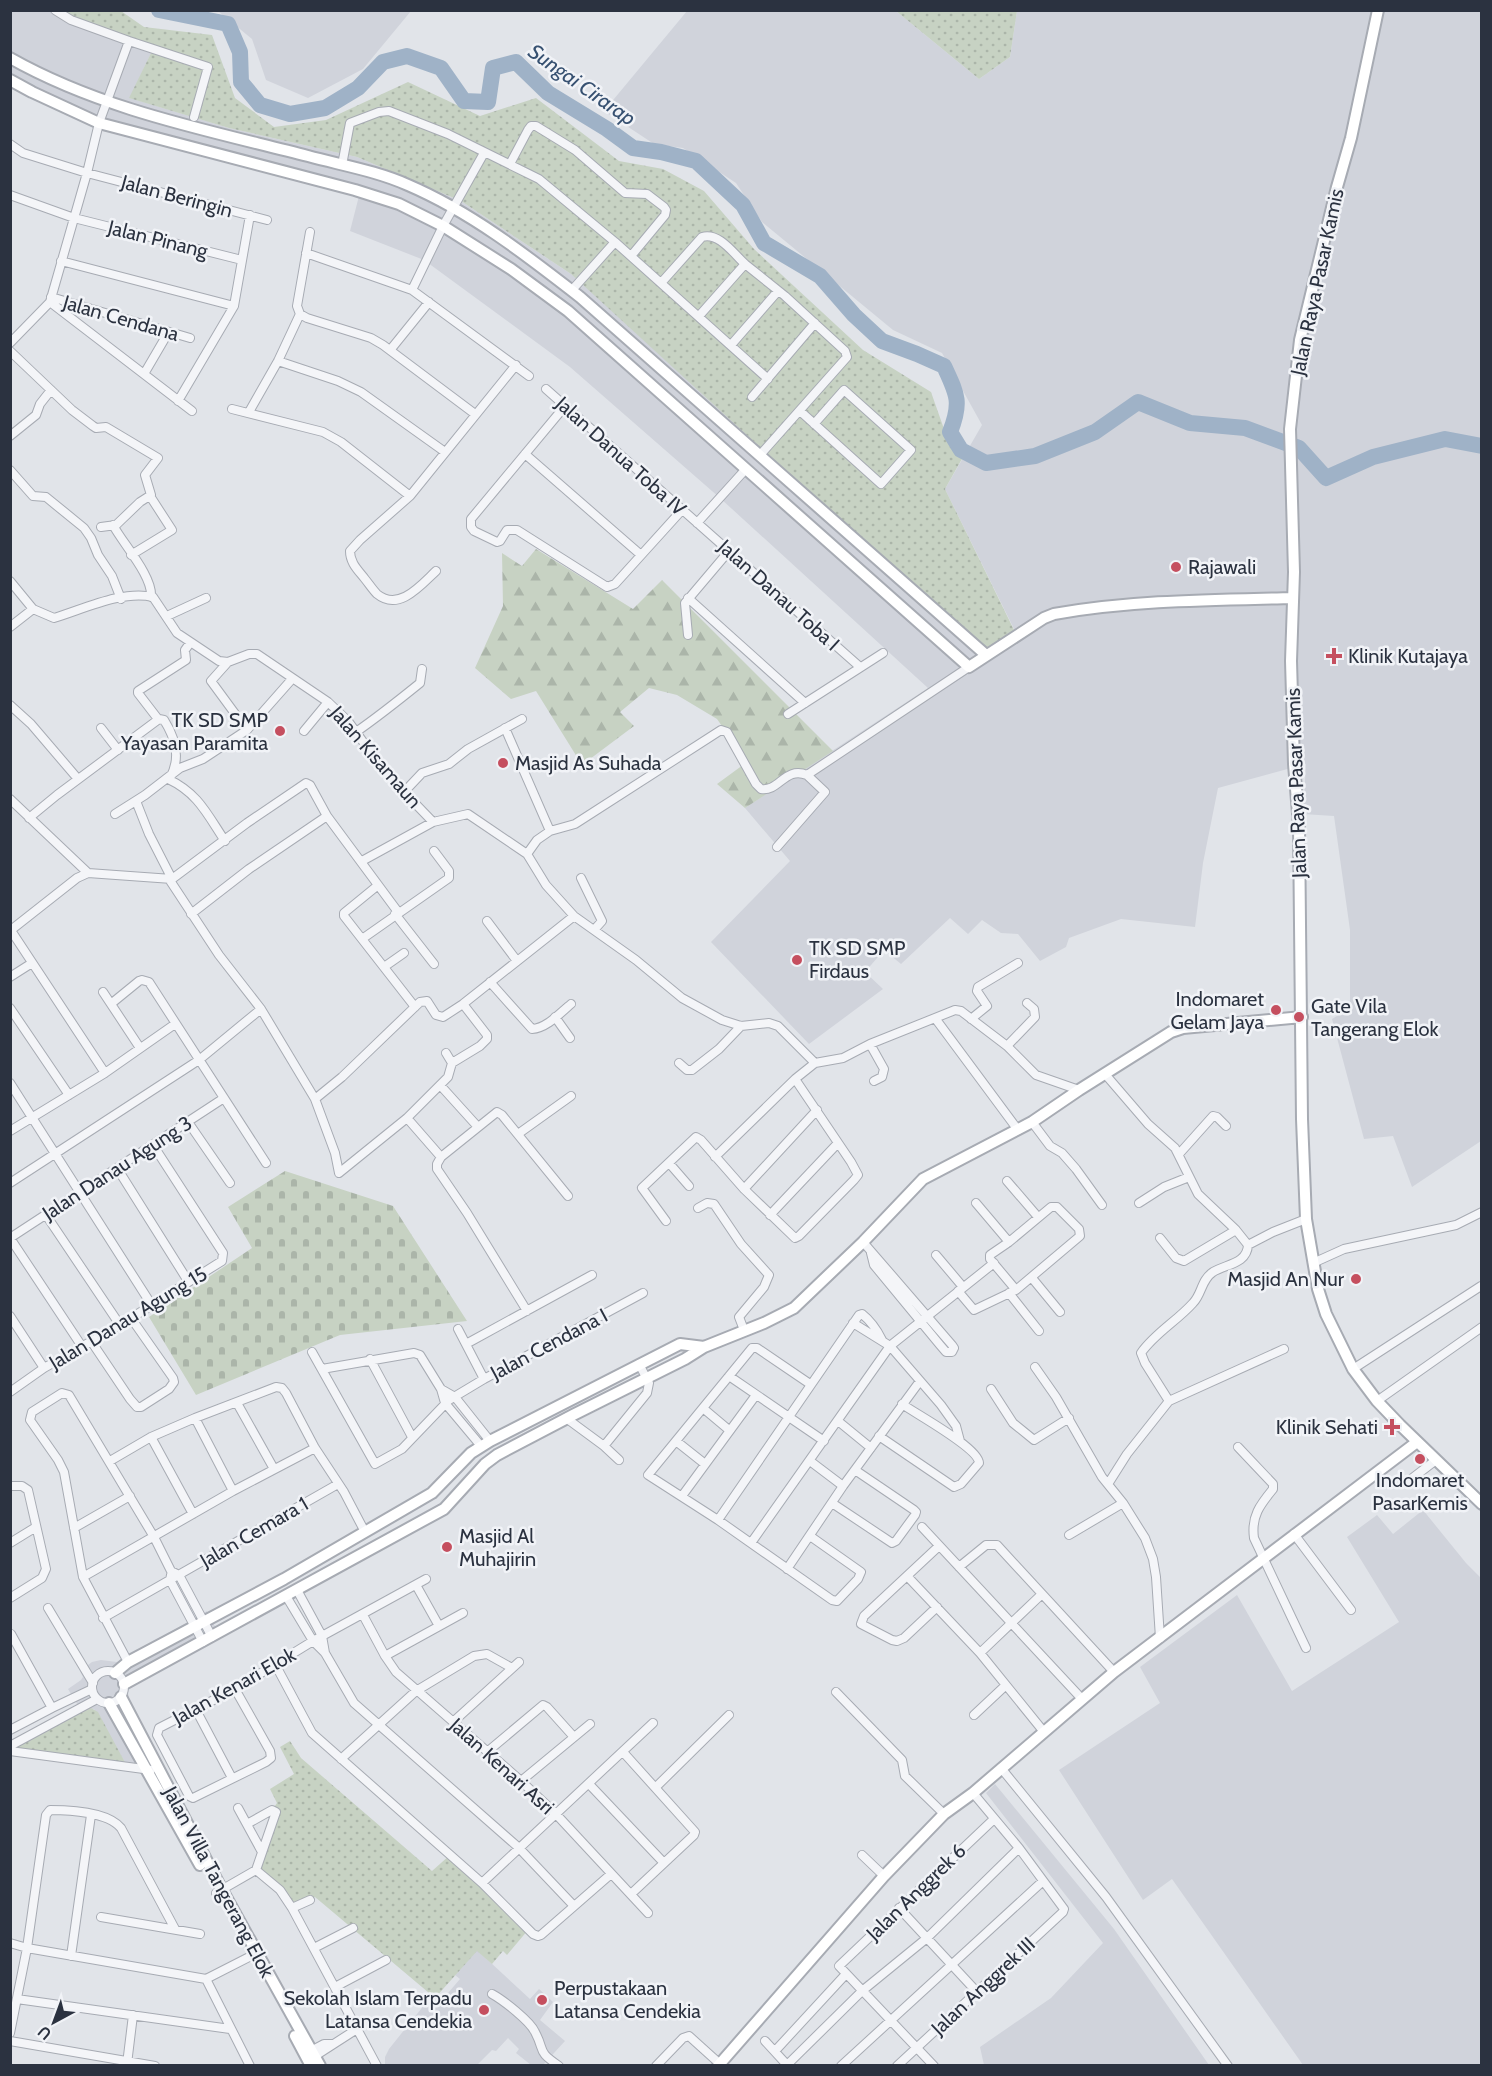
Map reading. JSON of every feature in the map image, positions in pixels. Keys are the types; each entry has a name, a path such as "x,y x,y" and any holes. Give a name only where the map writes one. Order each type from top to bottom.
{"main road":[{"name":"Jalan Raya Pasar Kamis","path":"1378,10 1351,138 1300,340 1290,429 1294,765 1299,820 1306,1219 1313,1263 1326,1314 1353,1369 1377,1401 1482,1504"},
{"path":"10,58 40,75 106,104 407,184 523,253 572,291 986,656"},
{"path":"10,80 32,93 100,120 366,194 399,204 444,224 512,269 568,311 969,667 1044,618 1062,613 1116,606 1293,598"},
{"path":"760,482 773,468"},
{"path":"124,1684 444,1509 490,1460 569,1416 647,1379 704,1347 764,1323 794,1308 863,1242 923,1179 1032,1122 1179,1028 1302,1017"},
{"path":"115,1673 128,1662 284,1579 432,1493 471,1453 486,1443 680,1344 704,1347"},
{"path":"620,1374 629,1388"},
{"path":"565,1401 569,1416"},
{"path":"719,2065 884,1876 944,1814 973,1793 1114,1672 1417,1442"},
{"path":"432,1493 444,1509"},
{"path":"284,1579 292,1593"},
{"name":"Jalan Villa Tangerang Elok","path":"121,1697 153,1770"},
{"name":"Jalan Villa Tangerang Elok","path":"109,1703 153,1770 312,2059"}],"street":[{"path":"55,10 71,20 208,67 194,117"},
{"path":"71,20 75,10"},
{"path":"11,343 50,300 100,120 129,41"},
{"path":"342,165 349,124 384,111 395,113 448,134 510,164 543,181 768,378"},
{"path":"510,164 528,130 531,126 536,126 575,150 625,193 647,194 664,207 665,215 631,256"},
{"name":"Jalan Beringin","path":"10,144 24,153 87,173 267,220"},
{"path":"412,290 444,224 484,153"},
{"name":"Jalan Pinang","path":"10,195 74,218 242,260"},
{"path":"178,400 234,306 250,215"},
{"path":"310,232 297,306 300,314 370,338 392,350 475,414"},
{"path":"661,283 702,237 715,237 845,351 847,357 760,455"},
{"path":"572,291 615,243"},
{"path":"306,253 412,290 529,376"},
{"path":"62,261 234,306"},
{"path":"699,316 745,264"},
{"path":"731,345 778,291"},
{"path":"50,300 192,411"},
{"name":"Jalan Cendana","path":"50,300 190,338"},
{"path":"392,350 429,302"},
{"path":"249,412 278,361 300,314"},
{"path":"752,397 815,323"},
{"path":"144,374 168,333"},
{"path":"10,351 72,410 95,428 106,427 159,459 145,475 152,491 150,496 113,525 100,527"},
{"path":"278,361 338,381 361,392 445,453"},
{"path":"436,571 413,592 399,600 388,599 378,594 351,560 350,551 410,496 516,365"},
{"name":"Jalan Danua Toba IV","path":"546,389 697,523"},
{"path":"10,436 36,415 40,404 51,390"},
{"path":"800,411 814,424 881,484 911,450 844,390 814,424"},
{"path":"565,406 471,519 471,527 474,531 497,542 507,530 517,530 605,586 610,586 682,510"},
{"path":"232,409 323,432 340,442 410,496"},
{"path":"525,454 641,555"},
{"path":"10,470 33,496 46,497 84,528 92,538 98,555 112,576 121,598"},
{"path":"697,523 745,470"},
{"path":"131,555 172,530 150,496"},
{"name":"Jalan Danau Toba I","path":"697,523 860,668"},
{"path":"113,525 147,579 152,591 151,597 167,616 177,633 219,661 228,662"},
{"path":"688,634 685,603 729,551"},
{"path":"10,581 33,609 54,618 84,607 121,598 151,597"},
{"path":"167,616 206,598"},
{"path":"688,598 805,703"},
{"path":"10,627 33,609"},
{"path":"169,778 176,766 176,751 168,726 164,720 158,719 138,691 186,660 185,650 190,643"},
{"path":"788,714 883,653"},
{"name":"Jalan Kisamaun","path":"228,662 249,654 257,654 328,702 356,732 404,792 433,822"},
{"path":"228,662 211,681 247,730"},
{"path":"807,775 969,667"},
{"path":"356,732 391,708 403,695 420,683 422,669"},
{"path":"115,813 136,801 180,768 203,759 247,730 292,679"},
{"path":"304,731 328,702"},
{"path":"10,705 31,724 78,779"},
{"path":"29,818 158,719"},
{"path":"404,792 422,773 442,768 522,719"},
{"path":"101,728 118,750"},
{"path":"505,728 550,831"},
{"path":"527,854 537,840 550,831 575,824 721,730 727,732 756,784 762,789 769,789 792,774 800,772 807,775 825,792 777,847"},
{"path":"169,778 194,795 225,841"},
{"path":"105,1073 11,929 77,878 88,873 170,879 306,783 310,785 327,816 362,861 377,886 434,964"},
{"path":"10,799 88,873"},
{"path":"136,801 170,879 191,914 261,1010 315,1099 335,1153 339,1173 407,1119 448,1077 452,1063 480,1046 487,1039 487,1035 463,1004"},
{"path":"362,861 433,822 468,814 527,854 546,885 574,916 636,960 682,998 722,1020 741,1026 769,1023 778,1026 815,1063"},
{"path":"191,914 249,869 327,816"},
{"path":"362,939 449,878 449,872 435,851"},
{"path":"581,878 602,921 594,930"},
{"path":"377,886 344,913 344,916 415,1007"},
{"path":"315,1099 342,1077 422,1001 427,1001 436,1015 440,1017 463,1004 574,916"},
{"path":"487,921 517,961"},
{"path":"384,967 404,953"},
{"path":"10,977 32,963"},
{"path":"971,1019 987,1006 977,991 978,987 1018,963"},
{"path":"112,1003 139,981 149,982 266,1163"},
{"path":"490,982 531,1029 537,1029 572,1004"},
{"path":"103,992 140,1048"},
{"path":"1007,1046 1035,1017 1035,1012 1027,1003"},
{"path":"10,1008 69,1095"},
{"path":"10,1183 199,1060 261,1010"},
{"path":"715,1157 795,1079 815,1063 837,1061 870,1044 955,1010 961,1011 1007,1046 1036,1075 1079,1090"},
{"path":"555,1017 570,1038"},
{"path":"935,1018 1018,1130"},
{"path":"10,1131 105,1073 176,1024"},
{"path":"679,1063 686,1069 692,1070 741,1026"},
{"path":"870,1044 884,1069 882,1077 874,1081"},
{"path":"446,1053 452,1063"},
{"path":"1105,1074 1148,1124 1175,1148 1203,1200 1236,1230 1248,1245"},
{"path":"666,1221 642,1189 696,1137 770,1215 797,1238 858,1176 795,1079"},
{"path":"10,1083 151,1304"},
{"path":"440,1085 478,1127"},
{"path":"518,1134 571,1096"},
{"name":"Jalan Danau Agung 3","path":"10,1238 224,1098"},
{"path":"744,1189 817,1110"},
{"path":"527,1311 436,1164 441,1157 497,1112 518,1134 568,1196"},
{"path":"1179,1154 1213,1116 1226,1126"},
{"path":"407,1119 441,1157"},
{"path":"188,1122 230,1183"},
{"path":"1032,1122 1050,1146 1059,1150 1076,1169 1102,1205"},
{"path":"770,1215 838,1143"},
{"name":"Jalan Danau Agung 15","path":"10,1392 81,1345 120,1325 219,1264 223,1253 153,1145"},
{"path":"669,1163 689,1186"},
{"path":"117,1168 188,1281"},
{"path":"1139,1203 1164,1187 1189,1177"},
{"path":"1007,1181 1038,1217"},
{"path":"698,1208 710,1202 714,1204 741,1244 770,1275 764,1287 739,1317 744,1330"},
{"path":"976,1203 1009,1242"},
{"path":"936,1255 974,1310 1012,1291 1032,1278 1078,1239 1081,1232 1057,1207 1051,1207 1009,1242 990,1254 990,1258 994,1263 1012,1291 1039,1331"},
{"path":"1313,1263 1344,1249 1456,1226 1481,1214"},
{"path":"46,1215 120,1325"},
{"path":"1169,1401 1145,1363 1142,1353 1192,1304 1207,1277 1239,1261 1246,1254 1248,1245 1306,1219"},
{"path":"1160,1238 1176,1258 1184,1261 1236,1230"},
{"path":"10,1238 81,1345"},
{"path":"863,1242 880,1260 924,1319"},
{"path":"751,1543 890,1346 994,1263"},
{"path":"466,1344 592,1275"},
{"path":"1032,1278 1060,1312"},
{"path":"1353,1369 1481,1286"},
{"name":"Jalan Cendana I","path":"322,1369 375,1464 398,1452 445,1403 484,1379 644,1293"},
{"path":"718,1520 859,1315 863,1315 876,1329 882,1340"},
{"path":"10,1316 44,1368"},
{"path":"91,1341 130,1399 141,1407 169,1389 174,1382 130,1318"},
{"path":"853,1323 890,1346 941,1405 956,1426 960,1441"},
{"path":"1377,1401 1482,1327"},
{"path":"458,1329 484,1379"},
{"path":"810,1384 754,1347 648,1475 835,1601 841,1598 858,1579 860,1571 810,1536"},
{"path":"1108,1484 1127,1454 1169,1401 1284,1349"},
{"path":"312,1352 322,1369 370,1359 414,1353 420,1355 441,1389 445,1403 486,1443"},
{"path":"370,1359 412,1437"},
{"path":"604,1446 647,1393 649,1386 639,1364"},
{"path":"1035,1367 1069,1418 1097,1469 1124,1503 1145,1538 1153,1559 1160,1638"},
{"path":"729,1376 824,1441"},
{"path":"787,1569 843,1485 920,1381"},
{"path":"110,1461 152,1437 195,1418 276,1387 282,1388 365,1533"},
{"path":"441,1389 455,1397 486,1443"},
{"path":"991,1389 1013,1423 1034,1440 1069,1418"},
{"path":"128,1662 83,1577 64,1472 30,1420 31,1414 62,1393 69,1395 110,1461 175,1573 199,1625"},
{"path":"682,1496 756,1395"},
{"path":"237,1403 274,1469"},
{"path":"879,1436 954,1487 961,1484 980,1461 976,1454 960,1441 902,1404"},
{"path":"704,1409 729,1430"},
{"path":"569,1416 619,1460"},
{"path":"195,1418 234,1491"},
{"path":"838,1421 871,1448"},
{"path":"152,1437 193,1514"},
{"path":"676,1441 705,1464"},
{"path":"1238,1447 1274,1485 1260,1504 1253,1520 1254,1538 1306,1648"},
{"path":"83,1577 315,1448"},
{"path":"1406,1484 1436,1460"},
{"path":"810,1461 843,1485"},
{"path":"832,1503 892,1543 896,1541 915,1515 914,1510 855,1470"},
{"name":"Jalan Cemara 1","path":"103,1618 170,1580 175,1573 338,1484"},
{"path":"10,1598 45,1574 46,1569 28,1490 22,1486 11,1486"},
{"path":"74,1528 130,1496"},
{"path":"1069,1535 1124,1503"},
{"path":"10,1543 36,1527"},
{"path":"922,1527 1082,1699"},
{"path":"1294,1534 1351,1610"},
{"path":"959,1567 986,1545 995,1545 1114,1672"},
{"path":"937,1607 904,1638 897,1641 861,1623 864,1616 939,1546"},
{"path":"907,1576 980,1653 1044,1732"},
{"name":"Jalan Kenari Elok","path":"232,1778 193,1798 189,1796 157,1732 159,1728 235,1689 313,1641 426,1579"},
{"path":"170,1580 208,1639"},
{"path":"416,1585 439,1626"},
{"path":"292,1593 322,1636 325,1653"},
{"path":"292,1593 313,1641 325,1653 354,1703 518,1847 574,1906"},
{"path":"980,1653 1042,1594"},
{"path":"10,1730 93,1686 101,1673 115,1673 122,1679 124,1684 121,1697 109,1703 98,1698 93,1686 48,1608"},
{"path":"385,1656 463,1613"},
{"name":"Jalan Kenari Asri","path":"363,1615 396,1672 555,1813 648,1913"},
{"path":"11,1634 52,1708"},
{"path":"341,1759 416,1690 474,1656 487,1654 512,1668"},
{"path":"453,1722 519,1662"},
{"path":"275,1664 312,1733 482,1883 533,1934 538,1936 612,1874"},
{"path":"974,1715 1006,1685"},
{"path":"195,1708 232,1778 266,1762 271,1758 270,1751 235,1689"},
{"path":"836,1692 902,1760 905,1776 944,1814"},
{"path":"10,1746 98,1698"},
{"path":"487,1752 543,1705 548,1707 573,1736"},
{"path":"656,1787 729,1715"},
{"path":"482,1883 653,1723"},
{"path":"521,1781 590,1724"},
{"path":"10,1751 153,1770"},
{"path":"623,1752 695,1832 631,1894"},
{"path":"1001,1767 1106,1897 1228,2066"},
{"path":"589,1784 664,1863"},
{"path":"841,2066 1043,1881 973,1793"},
{"path":"238,1808 262,1852"},
{"path":"219,1891 256,1870 276,1812 272,1810 247,1824"},
{"path":"10,2033 27,1948 48,1811 110,1819 121,1828 175,1929"},
{"path":"71,1956 91,1815"},
{"name":"Jalan Anggrek 6","path":"846,1974 839,1966 993,1819"},
{"path":"765,2041 787,2065 862,1991 927,1938 1019,1848"},
{"path":"861,1855 884,1876"},
{"path":"256,1870 280,1890 292,1908 377,2066"},
{"name":"Jalan Anggrek III","path":"897,2066 1063,1912 1062,1905 1043,1881"},
{"path":"292,1908 310,1900"},
{"path":"899,1908 977,1992"},
{"path":"101,1917 200,1934"},
{"path":"314,1948 353,1928"},
{"path":"10,1943 27,1948 206,1979 254,1954"},
{"path":"335,1987 386,1960"},
{"path":"775,2051 846,1974 934,2066"},
{"path":"206,1979 250,2066"},
{"path":"492,1994 535,2030 542,2052 558,2066"},
{"path":"17,1999 230,2029"},
{"path":"127,2063 134,2015"},
{"path":"312,2059 324,2044 333,2044 357,2029"},
{"path":"656,2066 683,2038 689,2036 719,2065"},
{"path":"10,2041 127,2063 155,2066"}],"shaded area":[{"path":"10,11 59,11 152,51 130,98 229,128 357,157 461,201 571,274 1015,631 945,489 982,425 942,353 893,330 762,222 736,183 683,148 654,144 604,111 687,11 896,11 979,79 1010,57 1017,11 1481,11 1481,1141 1412,1187 1393,1136 1364,1139 1332,1019 1350,1008 1350,930 1334,816 1303,814 1306,764 1218,788 1203,863 1195,927 1121,919 1069,938 1066,947 1040,961 1018,934 1001,933 982,920 968,934 950,918 901,964 884,950 865,972 883,989 809,1044 711,942 790,861 745,808 928,688 720,498 570,367 424,260 350,231 359,196 141,138 43,103 11,86"},
{"path":"218,11 411,11 363,69 308,98 266,80 252,39"},
{"path":"1423,1510 1481,1578 1481,2065 1303,2065 1172,1879 1143,1900 1059,1770 1160,1703 1140,1667 1237,1595 1292,1691 1399,1622 1347,1537 1377,1515 1393,1534"},
{"path":"207,1611 220,1636 128,1687 129,1705 176,1791 158,1802 142,1771 128,1768 94,1709 85,1711 80,1709 68,1689 81,1680 83,1677 80,1671 92,1662 101,1660 117,1662"},
{"path":"995,1784 1114,1929 1209,2065 984,2065 980,2047 1051,1998 1103,1943 986,1793"},
{"name":"Sekolah Islam Terpadu Latansa Cendekia","path":"477,1950 530,1999 539,1989 553,2002 540,2020 565,2041 543,2065 531,2065 516,2053 519,2049 508,2038 496,2051 492,2050 477,2065 385,2065 385,2057 389,2049 429,1999 437,2006 460,1979 455,1975"}],"green space":[{"path":"59,11 121,11 144,27 212,35 235,98 274,127 326,120 408,82 480,116 536,98 619,161 663,169 704,191 754,249 863,350 931,392 950,446 963,457 945,489 1015,632 984,652 571,274 461,201 357,157 229,128 129,98 152,51"},
{"path":"896,11 1017,11 1010,57 979,79"},
{"path":"536,549 633,609 662,580 833,751 745,808 717,784 747,762 717,719 677,695 649,688 620,712 634,726 582,765 536,691 511,699 475,668 503,606 502,553 522,566"},
{"path":"285,1171 393,1206 467,1321 340,1335 196,1395 149,1317 252,1248 228,1207"},
{"path":"91,1708 98,1712 128,1768 11,1751 11,1746 80,1709 85,1711"},
{"path":"290,1741 301,1758 432,1871 450,1855 528,1930 507,1955 503,1951 492,1964 477,1951 435,1998 315,1897 292,1908 280,1890 256,1870 276,1812 272,1810 277,1803 270,1789 294,1774 280,1747"}],"waterway":[{"name":"Sungai Cirarap","path":"159,10 228,24 240,52 241,82 260,105 290,114 325,108 358,88 383,62 407,56 441,68 464,101 488,102 493,68 516,62 548,93 607,129 633,148 696,161 743,205 764,243 820,276 854,315 882,341 944,366 955,391 957,405 950,432 961,450 986,463 1035,456 1095,432 1138,402 1190,423 1245,428 1299,448 1326,478 1373,457 1445,439 1482,446"}],"place":[{"name":"Rajawali","path":"1176,567"},
{"name":"Klinik Kutajaya","path":"1334,656"},
{"name":"TK SD SMP Yayasan Paramita","path":"280,731"},
{"name":"Masjid As Suhada","path":"503,763"},
{"name":"TK SD SMP Firdaus","path":"797,960"},
{"name":"Indomaret Gelam Jaya","path":"1276,1010"},
{"name":"Gate Vila Tangerang Elok","path":"1299,1017"},
{"name":"Masjid An Nur","path":"1356,1279"},
{"name":"Klinik Sehati","path":"1392,1427"},
{"name":"Indomaret PasarKemis","path":"1420,1459"},
{"name":"Masjid Al Muhajirin","path":"447,1547"},
{"name":"Perpustakaan Latansa Cendekia","path":"542,2000"},
{"name":"Sekolah Islam Terpadu Latansa Cendekia","path":"484,2010"}]}
